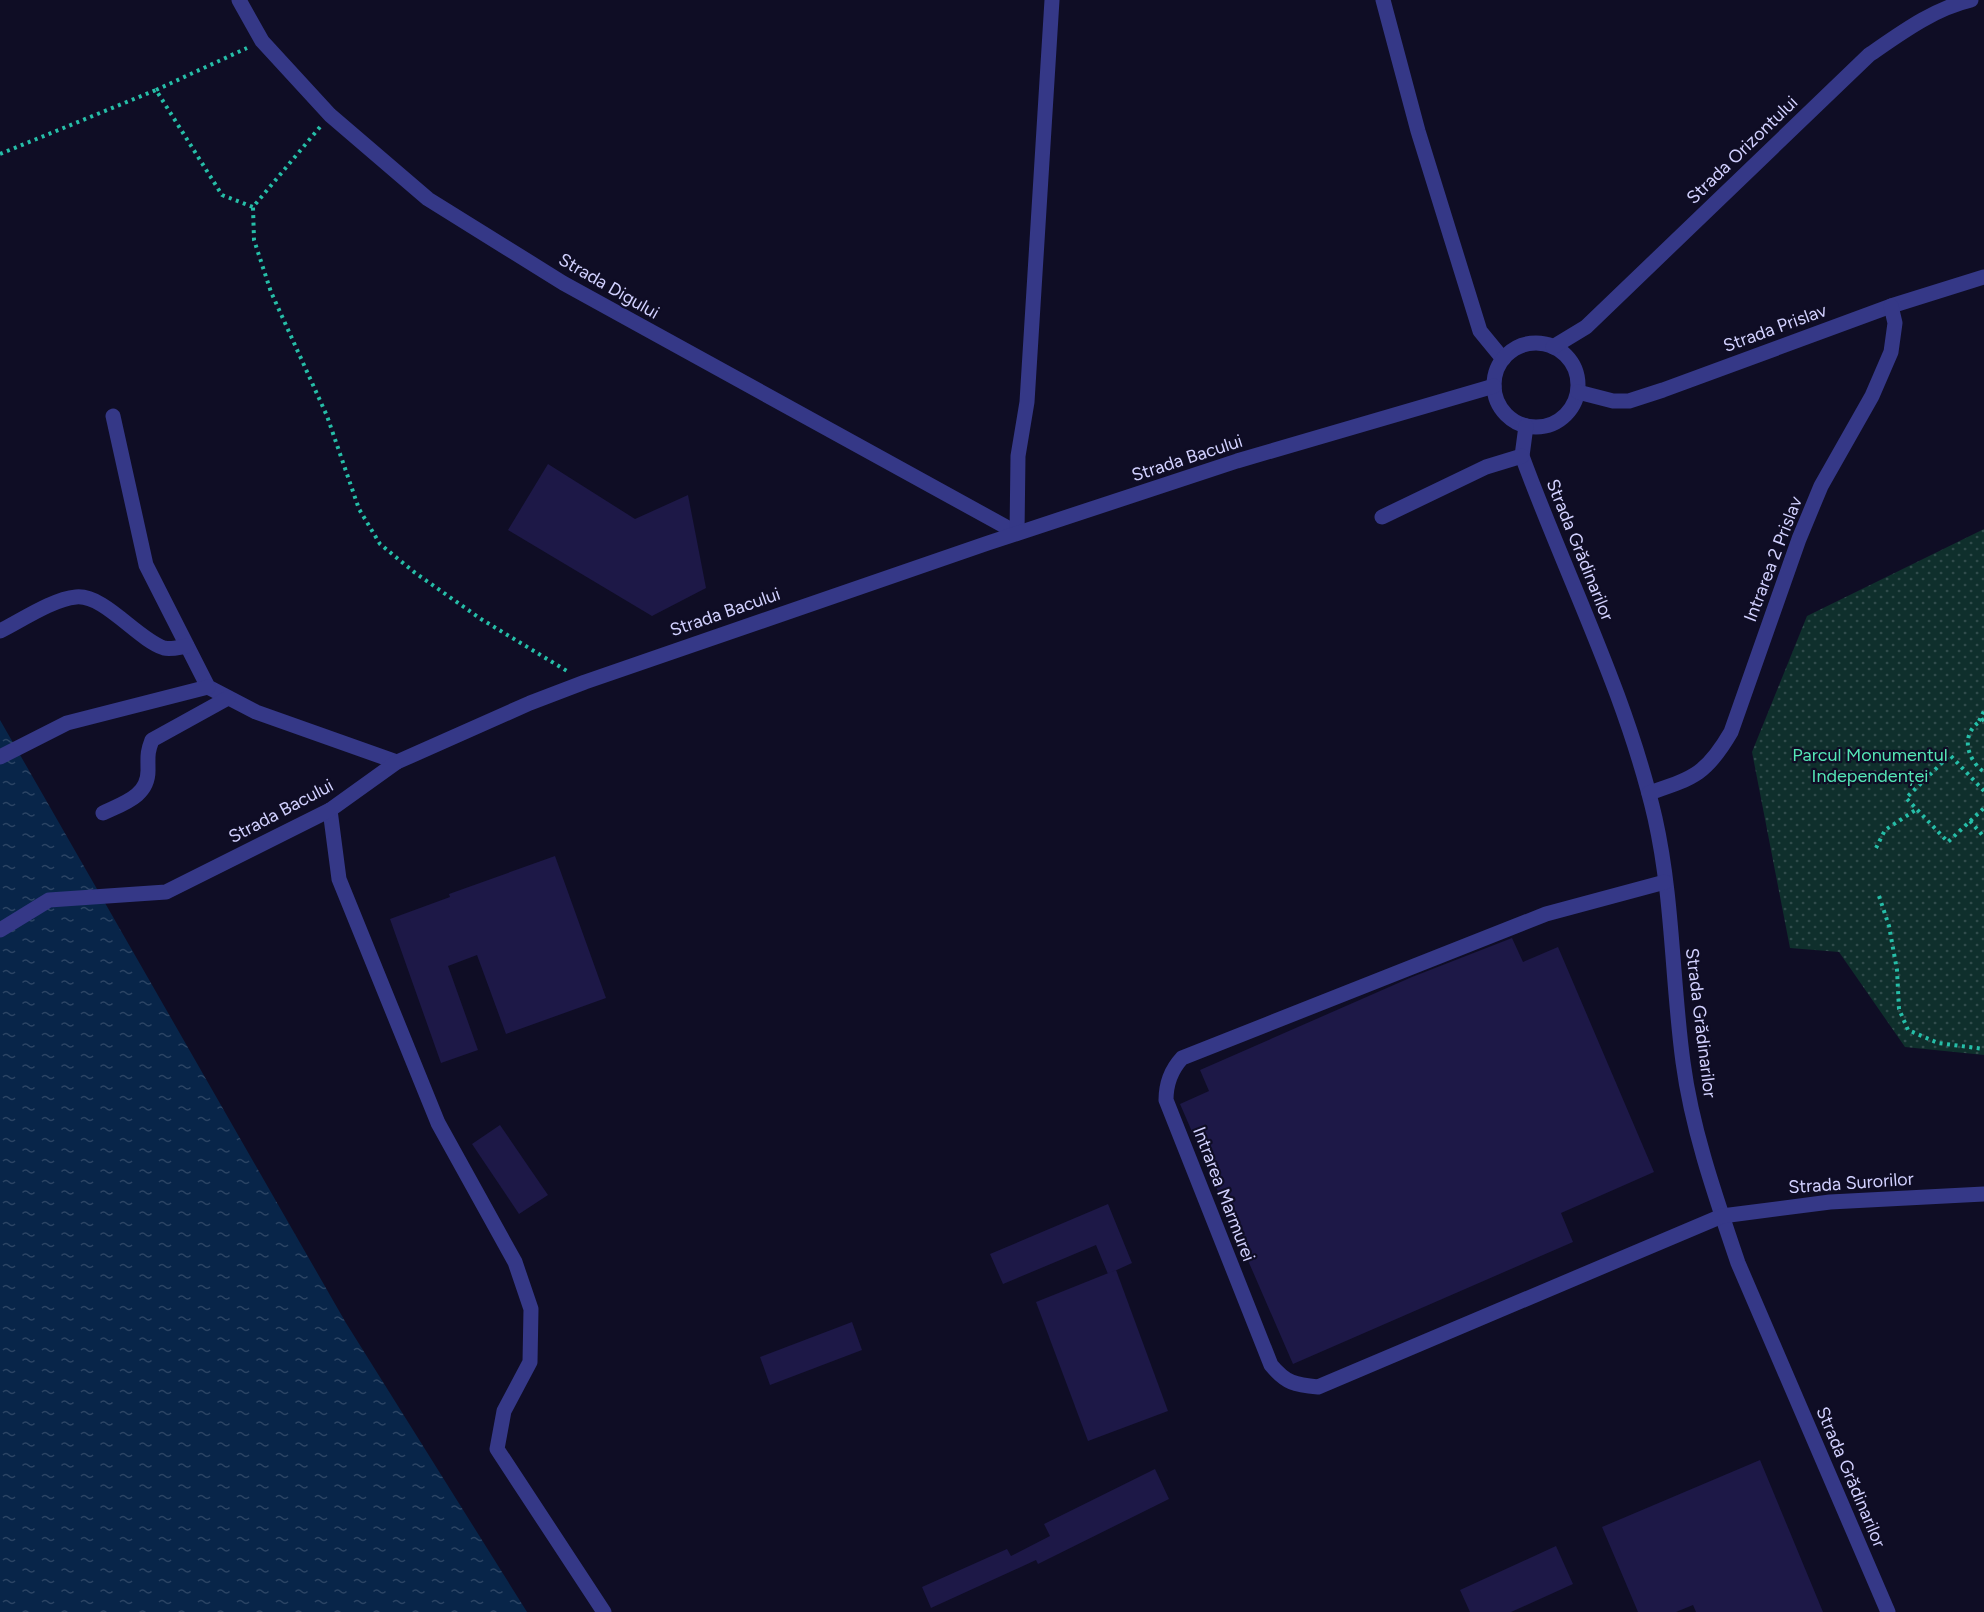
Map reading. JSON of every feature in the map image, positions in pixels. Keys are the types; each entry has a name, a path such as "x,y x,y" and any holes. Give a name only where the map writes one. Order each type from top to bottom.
{"street":[{"name":"Strada Digului","path":"239,0 262,41 330,115 428,199 563,283 1017,533"},
{"path":"1017,533 1018,456 1028,390 1052,0"},
{"path":"1383,0 1418,131 1480,331 1503,359"},
{"name":"Strada Orizontului","path":"1553,346 1586,327 1869,55 1912,25 1971,0"},
{"name":"Strada Prislav","path":"1578,392 1613,401 1629,401 1891,306 1984,277"},
{"name":"Intrarea 2 Prislav","path":"1648,793 1690,779 1705,768 1719,753 1731,732 1821,486 1872,396 1891,352 1895,323 1891,306"},
{"path":"1540,343 1553,346 1565,354 1573,365 1578,392 1573,405 1565,416 1554,424 1540,427 1526,426 1514,421 1503,412 1496,400 1494,386 1497,367 1513,350 1526,344 1540,343"},
{"name":"Strada Bacului","path":"0,930 49,900 166,892 330,810 397,762 530,703 585,682 748,624 1237,461 1494,386"},
{"path":"113,416 146,566 208,687 256,712 397,762"},
{"name":"Strada Grădinarilor","path":"1526,426 1522,456 1623,710 1648,793 1665,882 1683,1063 1695,1123 1722,1216 1738,1263 1888,1612"},
{"path":"1382,517 1486,467 1522,456"},
{"path":"0,631 65,599 80,596 102,604 148,640 166,649 187,646"},
{"path":"0,757 67,723 208,687"},
{"path":"103,813 139,795 147,781 147,753 153,740 228,698"},
{"path":"330,810 339,879 438,1123 515,1262 531,1309 530,1362 504,1411 497,1449 604,1612"},
{"name":"Intrarea Marmurei","path":"1665,882 1546,914 1182,1058 1173,1067 1169,1077 1166,1100 1270,1365 1283,1379 1300,1386 1318,1387 1722,1216"},
{"name":"Strada Surorilor","path":"1722,1216 1830,1202 1984,1194"}],"path":[{"path":"0,154 156,90 262,41"},
{"path":"156,90 222,195 253,207"},
{"path":"330,115 253,207 254,240 271,292 327,416 359,509 380,544 414,572 481,619 585,682"},
{"path":"1984,711 1972,730 1967,747 1976,766 1984,772"},
{"path":"1978,722 1984,719"},
{"path":"1984,791 1950,756 1906,798 1948,842 1984,808"},
{"path":"1968,774 1976,766"},
{"path":"1876,848 1885,830 1917,809"},
{"path":"1970,821 1984,837"},
{"path":"1879,896 1889,926 1897,970 1899,1009 1908,1030 1938,1043 1984,1049"}],"green space":[{"name":"Parcul Monumentul Independenței","path":"1984,529 1984,1055 1905,1047 1839,952 1790,948 1752,752 1807,616"}],"water":[{"path":"0,720 346,1323 527,1612 0,1612"}],"building":[{"path":"548,464 635,519 688,495 706,588 652,616 508,530"},
{"path":"555,856 606,998 506,1034 477,955 448,966 478,1050 441,1063 390,919 450,897 449,894"},
{"path":"1512,938 1523,962 1558,947 1654,1172 1561,1213 1573,1242 1293,1364 1180,1104 1209,1091 1200,1070 1412,977"},
{"path":"500,1125 548,1195 519,1214 472,1144"},
{"path":"1108,1204 1132,1263 1108,1274 1096,1245 1003,1284 990,1254"},
{"path":"1116,1270 1168,1411 1088,1441 1036,1302"},
{"path":"852,1322 862,1350 770,1385 760,1357"},
{"path":"1760,1460 1823,1612 1696,1612 1693,1605 1676,1612 1638,1612 1602,1527"},
{"path":"1155,1469 1169,1499 1038,1564 1036,1560 931,1608 922,1587 1007,1549 1011,1556 1050,1536 1044,1524"},
{"path":"1556,1546 1573,1584 1511,1612 1470,1612 1460,1590"}]}
